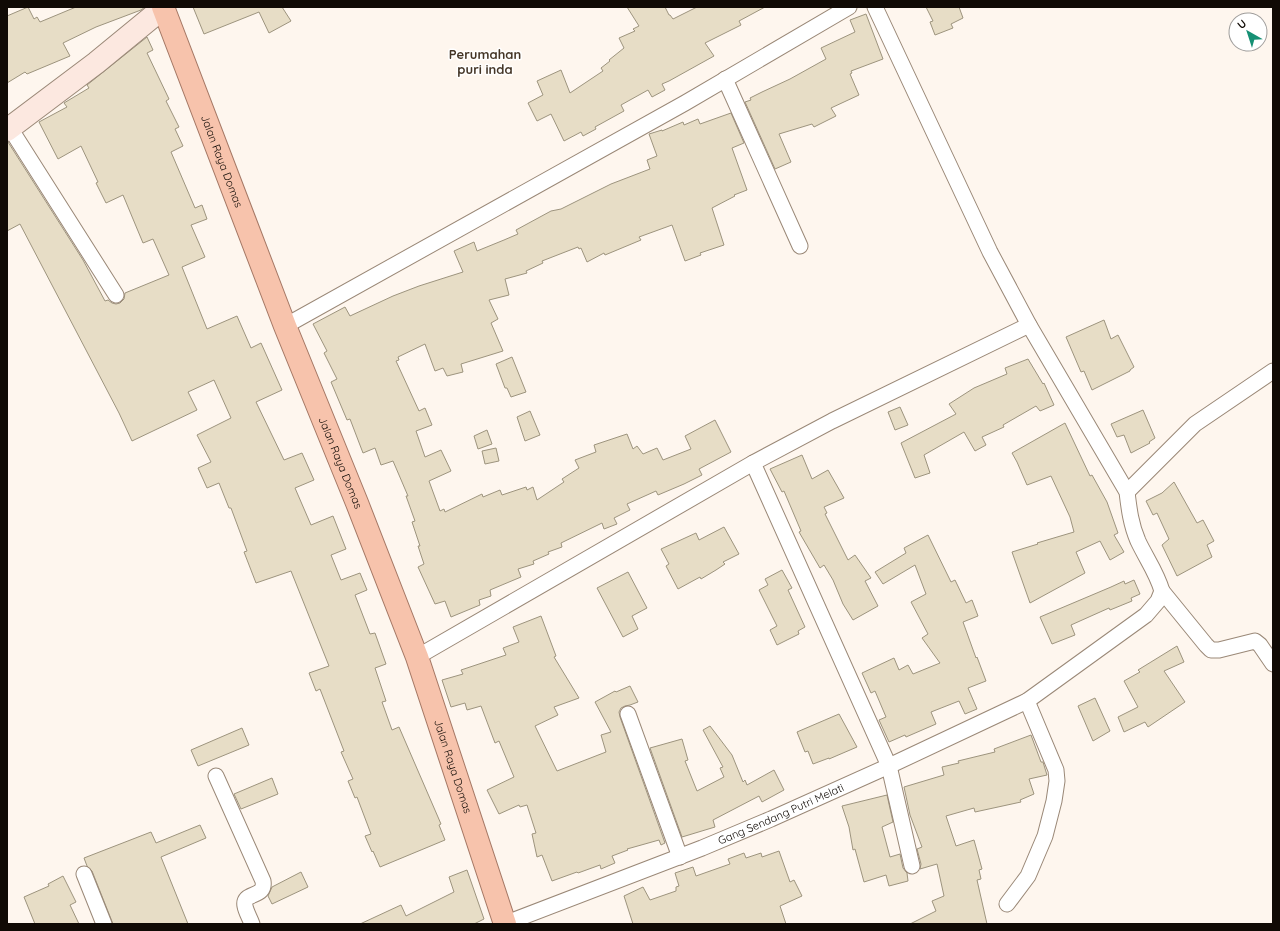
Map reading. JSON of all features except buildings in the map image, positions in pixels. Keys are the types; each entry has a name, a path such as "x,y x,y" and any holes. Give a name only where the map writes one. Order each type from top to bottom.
{"highway":[{"name":"Jalan Raya Domas","path":"164,7 285,326 358,503 417,657 505,924"}],"main road":[{"path":"9,129 96,63 164,7"}],"street":[{"path":"285,326 725,79 849,7"},
{"path":"875,7 990,252 1029,325 1126,492 1130,517 1138,540 1158,577 1162,591 1211,650 1219,650 1255,641 1260,645 1273,664"},
{"path":"725,79 800,246"},
{"path":"9,129 116,295"},
{"path":"417,657 753,463 832,421 1029,325"},
{"path":"1126,492 1195,424 1273,371"},
{"path":"753,463 889,766 912,866"},
{"name":"Gang Sendang Putri Melati","path":"505,924 680,857 764,822 889,766 1027,700 1049,686 1146,615 1158,601 1162,591"},
{"path":"1007,904 1028,876 1045,836 1054,801 1057,781 1056,770 1027,700"},
{"path":"628,714 680,857"},
{"path":"216,776 263,881 263,888 261,891 248,897 245,901 245,906 252,924"},
{"path":"84,874 104,924"}],"district":[{"name":"Perumahan puri inda","path":"485,62"}]}
